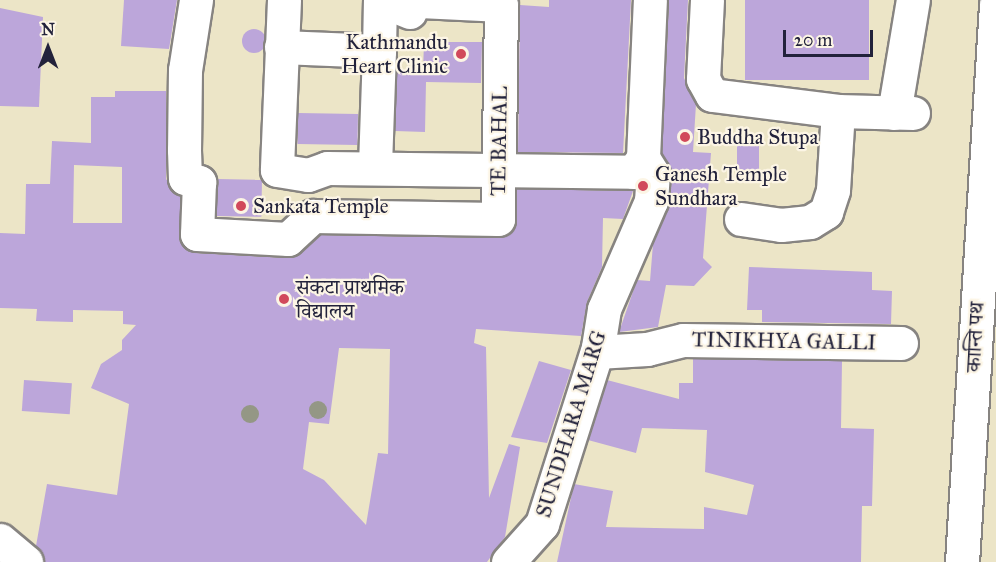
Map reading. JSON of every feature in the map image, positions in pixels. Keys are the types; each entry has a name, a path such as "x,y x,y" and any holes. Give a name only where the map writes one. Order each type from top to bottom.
{"street":[{"name":"TE BAHAL","path":"196,0 185,70 184,150 185,178 199,182 197,234 288,238 314,216 498,219 494,168 501,5 400,0"},
{"path":"284,0 277,170 308,175 327,168 638,165 650,0"},
{"path":"375,168 380,0 400,11 494,15 494,168"},
{"path":"707,0 703,79 712,95 838,111 904,113 912,0"},
{"name":"कान्ति पथ","path":"962,562 996,5"},
{"path":"281,47 379,51"},
{"path":"741,219 781,225 810,222 826,212 833,190 838,111"},
{"name":"SUNDHARA MARG","path":"508,562 542,524 597,352 604,309 651,201 653,174 638,165"},
{"name":"TINIKHYA GALLI","path":"597,352 647,349 683,340 901,343"},
{"path":"0,540 26,562"}],"building":[{"path":"124,0 177,0 169,49 121,46"},
{"path":"549,0 631,0 623,153 518,152 520,5 549,7"},
{"path":"669,0 688,0 684,78 696,104 693,152 711,153 703,258 712,267 694,286 666,285 658,327 619,332 637,280 650,281 653,244 670,202 672,175 662,153"},
{"path":"745,0 869,0 869,80 745,80"},
{"path":"0,8 43,17 39,107 0,106"},
{"path":"254,29 262,33 266,41 262,49 254,53 246,49 242,41 246,33"},
{"path":"424,42 482,42 481,83 426,82 425,132 395,131 397,71 423,72"},
{"path":"115,91 166,91 166,179 180,196 180,242 195,253 287,258 320,235 498,238 514,228 517,189 633,191 623,219 603,218 602,267 587,302 581,336 476,329 474,343 486,347 489,498 509,444 520,447 505,537 487,562 44,562 36,546 47,484 117,495 129,404 91,388 101,364 122,350 122,340 136,325 123,324 123,311 73,310 73,322 36,321 37,309 0,308 0,233 25,234 26,184 50,184 52,141 91,143 91,97 115,97","holes":["74,165 122,167 122,223 73,223","339,348 390,349 388,454 378,453 366,525 324,480 303,469 309,422 329,424"]},
{"path":"298,113 358,114 357,145 297,144"},
{"path":"737,145 759,145 759,170 737,170"},
{"name":"Sankata Temple","path":"217,179 262,180 261,217 216,216"},
{"path":"749,267 872,272 872,290 892,291 891,324 762,322 762,310 747,310"},
{"path":"693,359 842,361 841,428 874,429 872,506 862,506 861,562 557,562 574,484 613,491 606,527 704,529 704,507 747,515 754,485 705,472 707,430 642,428 636,453 588,440 607,380 679,399 679,383 693,383"},
{"path":"539,361 571,370 547,443 511,437"},
{"path":"24,380 72,383 70,414 22,411"}],"place":[{"name":"Kathmandu Heart Clinic","path":"461,54"},
{"name":"Buddha Stupa","path":"685,137"},
{"name":"Ganesh Temple Sundhara","path":"643,186"},
{"name":"Sankata Temple","path":"241,206"},
{"name":"संकटा प्राथमिक विद्यालय","path":"284,299"}]}
